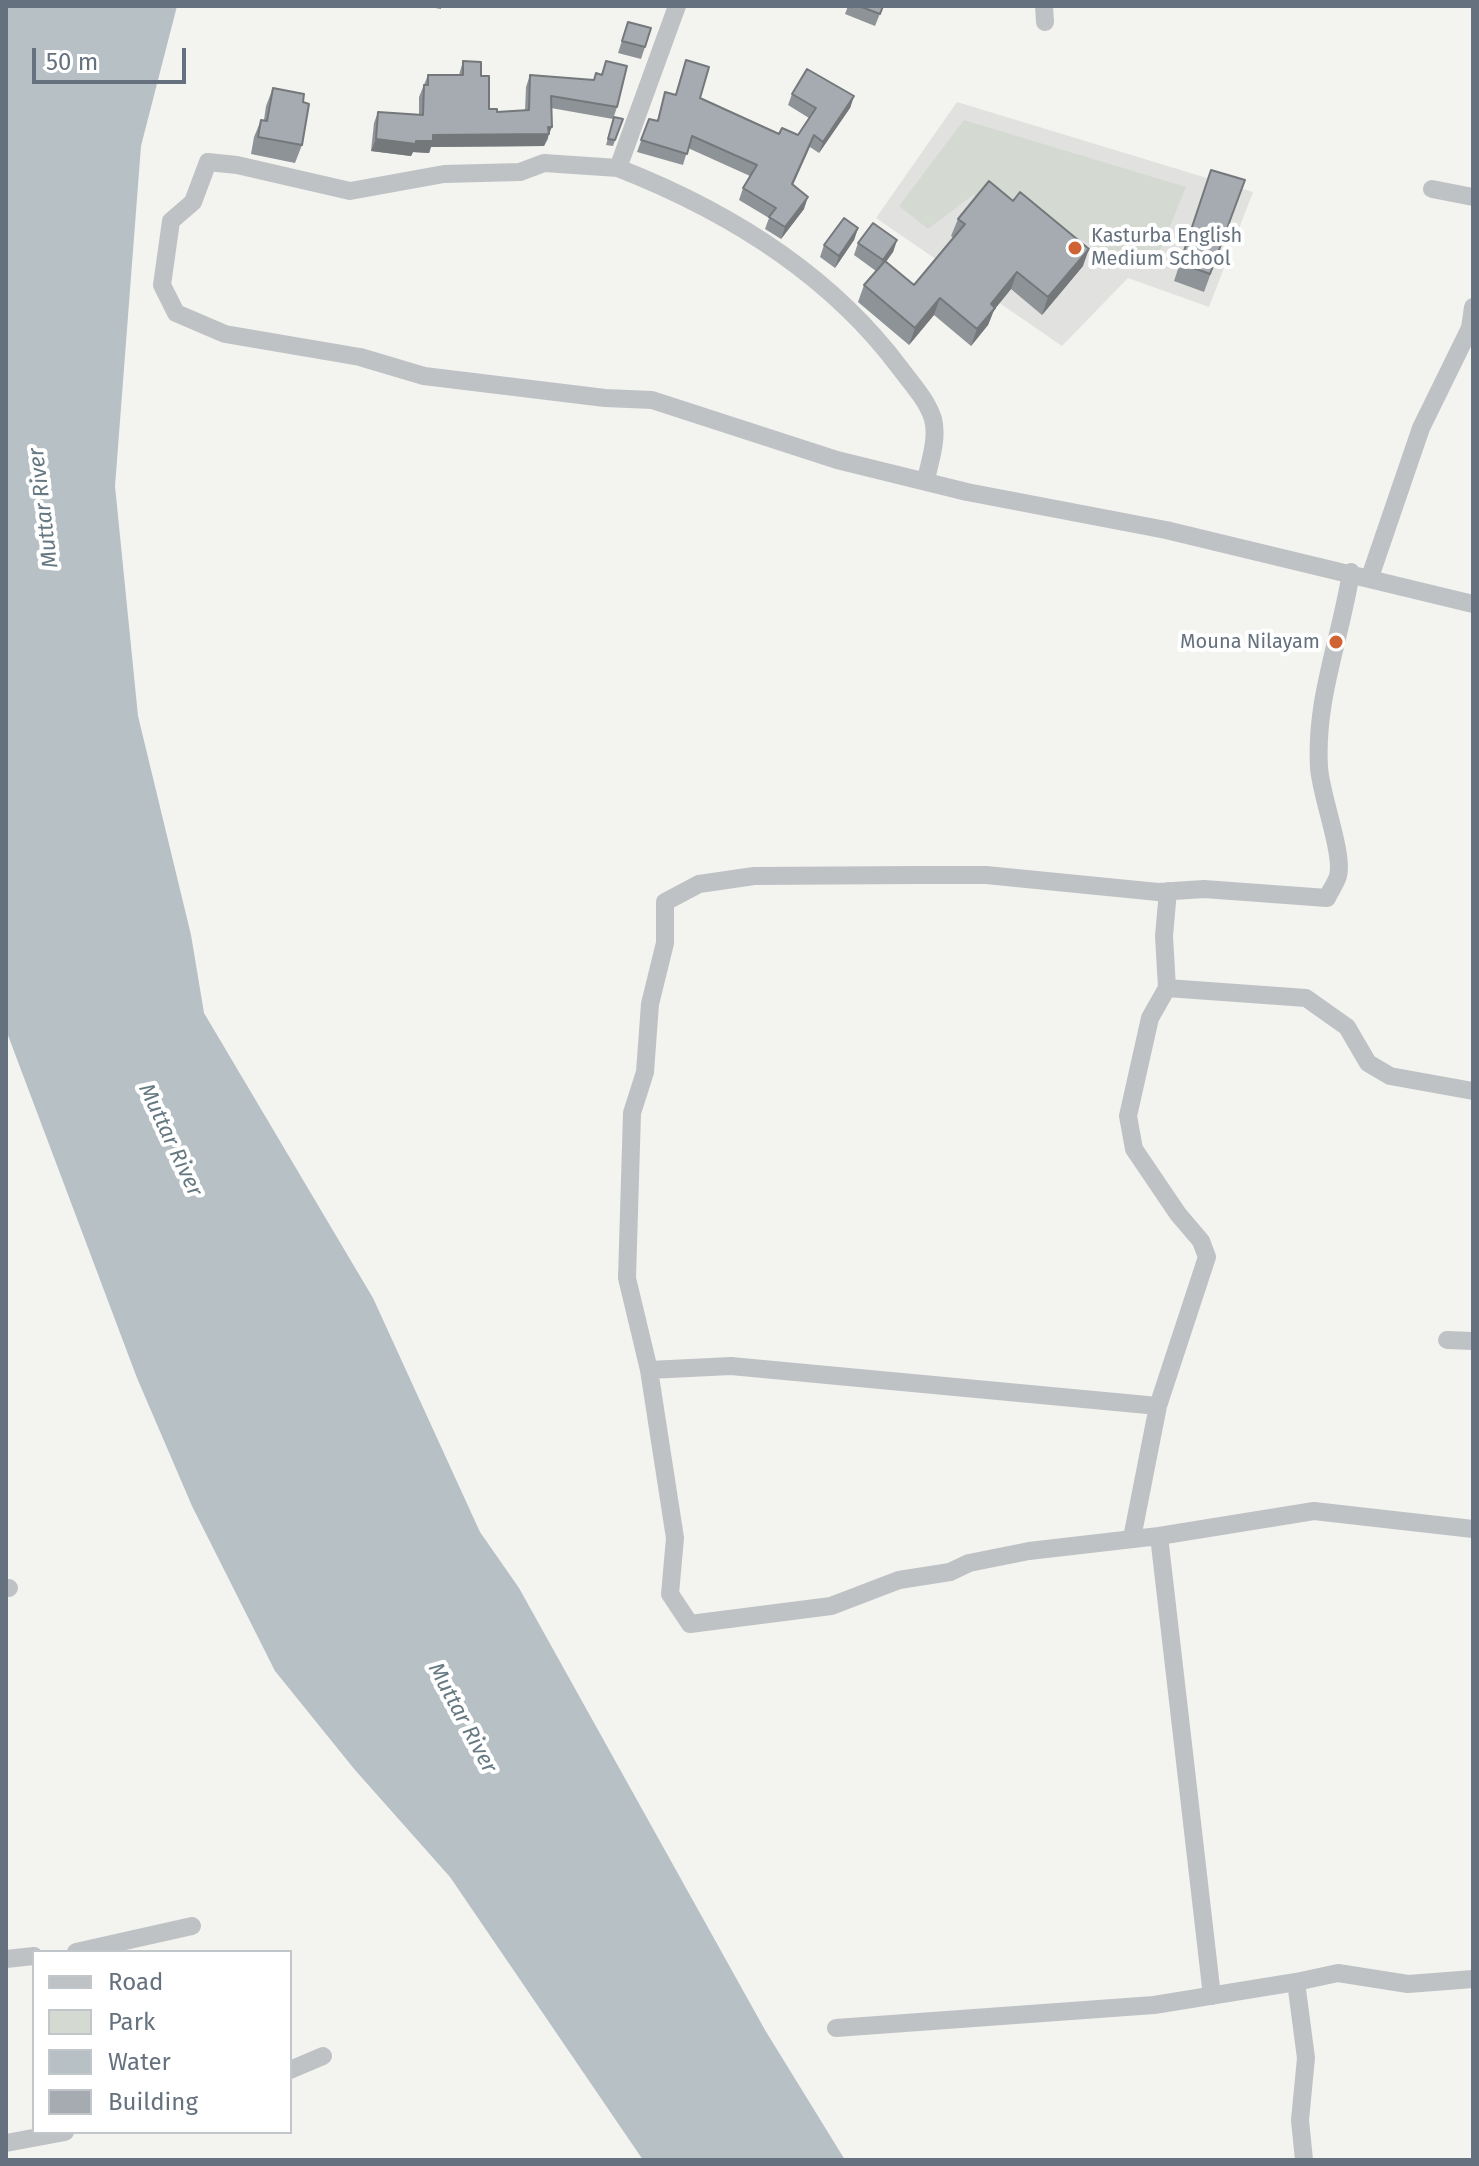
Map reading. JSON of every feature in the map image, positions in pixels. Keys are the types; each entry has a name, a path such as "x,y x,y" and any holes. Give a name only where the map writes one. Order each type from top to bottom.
{"street":[{"path":"618,168 677,6"},
{"path":"926,480 934,443 932,418 924,399 874,333 810,274 754,235 705,206 618,168 544,163 520,172 444,174 350,191 237,165 208,162 193,202 171,221 162,285 176,313 225,334 360,357 424,376 605,398 652,400 837,460 967,492 1166,530 1351,572 1473,604"},
{"path":"1432,189 1473,197"},
{"path":"1370,577 1421,428 1470,328 1473,307"},
{"path":"1351,572 1344,617 1328,661 1322,698 1319,768 1339,873 1327,898 1204,889 1168,891 986,875 754,876 699,884 665,902 665,943 650,1004 645,1072 632,1113 627,1278 649,1370 675,1538 670,1594 690,1624 831,1606 899,1580 950,1572 969,1563 1042,1549 1159,1536 1314,1511 1473,1529"},
{"path":"1132,1538 1158,1406 1207,1257 1201,1241 1178,1214 1134,1149 1128,1116 1150,1018 1167,988 1164,936 1168,891"},
{"path":"1167,988 1306,998 1347,1027 1368,1063 1390,1076 1473,1091"},
{"path":"1447,1340 1473,1341"},
{"path":"649,1370 731,1366 1158,1406"},
{"path":"1159,1536 1212,1996"},
{"path":"85,1950 192,1926"},
{"path":"6,1959 32,1956"},
{"path":"836,2028 1154,2005 1338,1973 1408,1984 1473,1979"},
{"path":"1296,1982 1306,2058 1300,2120 1304,2160"},
{"path":"292,2069 323,2056"},
{"path":"6,2143 54,2134"}],"shaded area":[{"name":"Kasturba English Medium School","path":"957,102 1253,192 1209,307 1128,278 1062,346 876,218"}],"green space":[{"path":"964,120 1186,187 1152,270 973,195 928,229 899,206"}],"water":[{"name":"Muttar River","path":"6,6 177,6 141,146 115,486 138,716 191,935 204,1013 373,1298 480,1532 519,1588 765,2030 845,2160 643,2160 450,1877 355,1770 275,1671 192,1506 137,1378 6,1030"}],"building":[{"path":"859,6 883,6 880,14"},
{"path":"628,22 651,28 645,47 622,41"},
{"path":"686,60 709,67 700,98 779,134 782,128 798,135 816,108 792,94 807,69 854,96 823,142 814,135 792,184 808,197 785,227 769,217 776,208 743,188 757,165 692,136 687,154 641,140 649,119 658,121 665,92 676,95"},
{"path":"463,61 481,62 481,76 489,76 489,109 497,109 497,112 529,110 530,75 594,80 596,73 602,75 606,61 627,66 617,107 551,96 552,127 548,127 549,134 433,135 433,141 416,141 416,144 376,139 378,112 423,115 424,85 428,85 428,75 463,75"},
{"path":"273,88 304,94 303,102 309,104 302,145 258,137 261,120 267,121"},
{"path":"614,117 623,119 615,140 608,139"},
{"path":"1211,170 1245,180 1210,274 1180,263"},
{"name":"Kasturba English Medium School","path":"989,181 1013,201 1020,192 1089,249 1048,297 1017,272 991,304 995,308 977,329 940,298 915,328 864,285 885,261 914,285 965,224 958,219"},
{"path":"844,218 858,228 839,256 824,245"},
{"path":"873,223 897,240 883,260 858,243"}],"place":[{"name":"Kasturba English Medium School","path":"1075,248"},
{"name":"Mouna Nilayam","path":"1336,642"}]}
